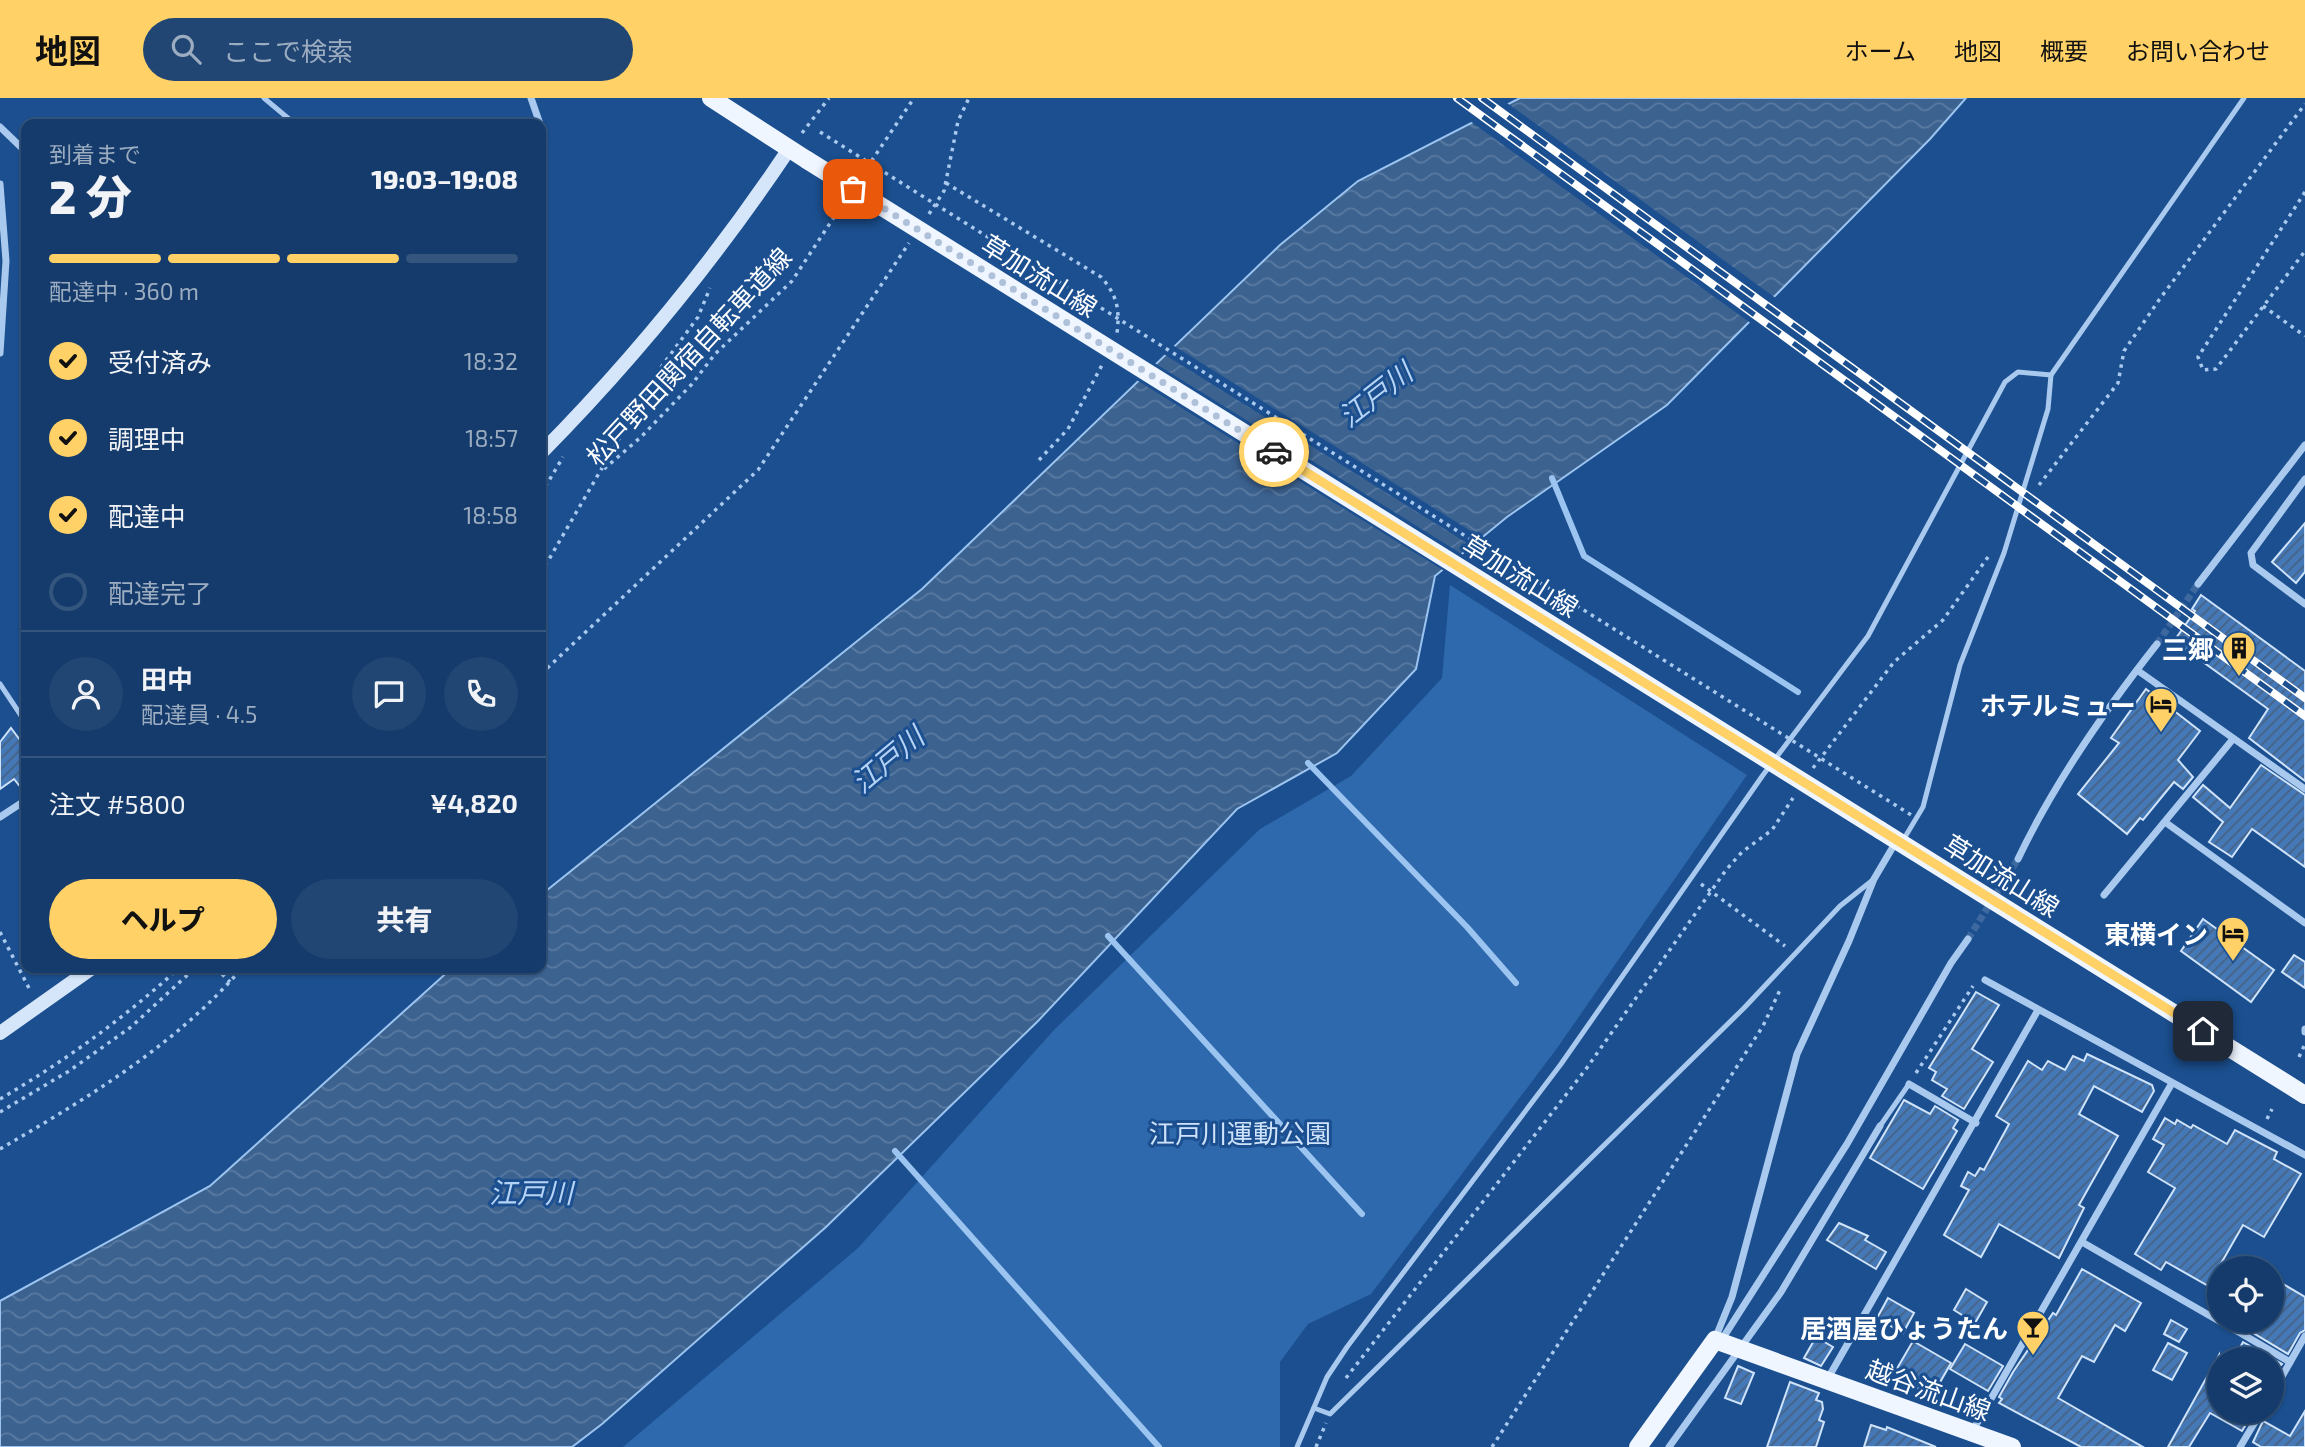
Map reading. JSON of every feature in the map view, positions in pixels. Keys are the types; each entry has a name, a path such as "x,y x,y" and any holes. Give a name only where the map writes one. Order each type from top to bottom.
{"main road":[{"name":"草加流山線","path":"711,98 2305,1095"},
{"name":"越谷流山線","path":"1718,1341 2012,1447"},
{"path":"1638,1447 1718,1341"}],"street":[{"path":"531,98 538,119"},
{"path":"0,127 21,147"},
{"path":"546,448 661,323 725,243 789,149"},
{"path":"0,184 6,261 0,353"},
{"path":"2198,584 2305,444"},
{"path":"2305,479 2251,552 2253,565 2305,604"},
{"path":"2018,859 2033,827 2157,644"},
{"path":"2137,670 2305,789"},
{"path":"2104,895 2233,739"},
{"path":"0,817 21,803"},
{"path":"2165,822 2305,923"},
{"path":"1718,1341 1797,1054 1849,941 1874,878 1899,842"},
{"path":"1718,1341 1847,1144 1951,963 1968,939"},
{"path":"0,1033 85,973"},
{"path":"1985,980 2305,1155"},
{"path":"1826,1381 1976,1123 2038,1010"},
{"path":"1971,1432 2172,1083"},
{"path":"1909,1084 1976,1123"},
{"path":"1670,1447 1781,1292 1880,1126"},
{"path":"2082,1242 2207,1314"},
{"path":"2240,1333 2290,1362"},
{"path":"2284,1373 2305,1336"},
{"path":"2240,1447 2254,1424"}],"lane":[{"path":"264,98 289,119"},
{"path":"1899,842 1923,807 1960,665 2004,553 2048,409 2051,375 2244,98"},
{"path":"1297,1447 1327,1377 1347,1347 1561,1064 1763,775 1868,636 2005,382 2018,372 2051,375"},
{"path":"0,684 21,716"},
{"path":"1314,1408 1330,1414 1744,1008 1840,906 1874,878"},
{"path":"1880,1126 1909,1084"}],"path":[{"path":"789,149 829,98"},
{"path":"857,181 914,98"},
{"path":"921,225 944,191 958,121 969,98"},
{"path":"2033,493 2118,383 2124,351 2152,310 2275,140 2305,104"},
{"path":"820,132 1916,818"},
{"path":"2305,192 2198,357 2203,370 2216,369 2305,251"},
{"name":"松戸野田関宿自転車道線","path":"546,565 604,469 641,437 692,384 715,354 792,281 843,204"},
{"path":"546,669 758,470 914,237"},
{"path":"604,469 660,370 698,317 714,276"},
{"path":"2263,306 2305,336"},
{"path":"1810,773 1894,662 1943,620 1990,554"},
{"path":"1343,1383 1578,1079 1710,891 1742,852 1772,830 1794,796"},
{"path":"1710,891 1775,938"},
{"path":"0,932 38,1007"},
{"path":"0,1099 55,1066 123,1018 173,973"},
{"path":"0,1112 69,1071 131,1027 190,973"},
{"path":"221,973 230,982"},
{"path":"0,1149 96,1093 160,1044 238,973"},
{"path":"1909,1084 1979,977 1985,980"},
{"path":"1492,1447 1763,1026 1781,988"},
{"path":"2299,1057 2305,1044"},
{"path":"1316,1447 1330,1414"}],"green space":[{"name":"江戸川運動公園","path":"1450,585 1747,775 1555,1051 1371,1294 1308,1324 1280,1362 1280,1447 623,1447 858,1248 1054,1030 1260,829 1351,776 1442,678"}],"water":[{"name":"江戸川","path":"1520,98 1966,98 1930,139 1667,405 1507,517 1435,576 1416,669 1337,753 1237,809 1038,1021 826,1227 602,1424 572,1447 0,1447 0,1301 210,1186 446,973 546,973 546,891 922,589 1280,245 1358,181"}],"pier":[{"path":"1507,103 1777,299 1752,324 1470,121"},
{"path":"1171,344 1485,540 1475,548 1162,353"},
{"path":"1153,362 1465,556 1446,572 1135,379"}],"building":[{"path":"2305,523 2305,572 2296,583 2272,562"},
{"path":"2201,595 2305,671 2305,781 2249,738 2268,709 2174,641 2195,611 2192,609"},
{"path":"2146,689 2200,731 2178,760 2193,777 2183,789 2174,782 2143,820 2140,818 2127,834 2078,794 2119,743 2111,738"},
{"path":"11,728 21,741 21,788 14,779 0,789 0,742"},
{"path":"2261,765 2305,795 2305,867 2252,829 2232,857 2209,842 2223,822 2193,797 2203,785 2230,808"},
{"path":"2203,919 2274,970 2251,1002 2181,951"},
{"path":"2294,955 2305,962 2305,988 2282,972"},
{"path":"1976,992 1999,1005 1972,1049 1993,1062 1964,1109 1942,1096 1947,1089 1932,1080 1936,1072 1929,1068"},
{"path":"2087,1054 2152,1085 2154,1091 2142,1112 2094,1086 2079,1114 2118,1136 2079,1205 2084,1208 2059,1258 1999,1224 1981,1257 1944,1235 1969,1190 1961,1186 1968,1172 1975,1176 1980,1168 1984,1170 2009,1124 1996,1116 2028,1061 2042,1070 2048,1061 2065,1070 2073,1056 2084,1061"},
{"path":"1904,1100 1930,1114 1935,1106 1958,1120 1953,1128 1957,1131 1923,1189 1870,1158"},
{"path":"2165,1118 2175,1124 2177,1120 2191,1128 2193,1125 2227,1144 2235,1130 2277,1152 2274,1159 2301,1174 2264,1237 2243,1225 2225,1256 2207,1256 2207,1285 2166,1262 2161,1270 2135,1254 2175,1188 2148,1172 2164,1145 2153,1139"},
{"path":"1839,1223 1868,1236 1865,1240 1886,1252 1876,1269 1827,1240"},
{"path":"2082,1269 2141,1303 2125,1331 2115,1325 2094,1362 2082,1356 2058,1398 2143,1447 2081,1447 1999,1403 2002,1399 1999,1397 2013,1372 2053,1313 2056,1315"},
{"path":"2284,1285 2305,1297 2305,1330 2300,1333 2288,1354 2284,1352 2284,1347 2276,1347 2253,1333 2284,1333"},
{"path":"1966,1289 1987,1302 1975,1323 1954,1310"},
{"path":"1888,1298 1914,1313 1903,1333 1877,1318"},
{"path":"2171,1320 2187,1329 2179,1342 2164,1334"},
{"path":"1816,1337 1833,1347 1821,1366 1804,1358"},
{"path":"1913,1341 1951,1363 1931,1398 1895,1372"},
{"path":"2168,1343 2187,1353 2172,1380 2153,1370"},
{"path":"1965,1344 2003,1366 1988,1391 1950,1369"},
{"path":"1738,1366 1754,1373 1741,1404 1725,1398"},
{"path":"2207,1377 2207,1418 2189,1447 2168,1447"},
{"path":"1790,1382 1819,1393 1816,1400 1822,1402 1823,1409 1819,1420 1824,1422 1816,1447 1767,1447"},
{"path":"2305,1411 2305,1447 2261,1447 2253,1442 2262,1424 2268,1424 2290,1436"},
{"path":"2230,1424 2246,1424 2242,1431"},
{"path":"1871,1425 1886,1430 1887,1427 1936,1447 1864,1447"}],"waterway":[{"path":"1552,478 1584,556 1798,692"},
{"path":"1308,763 1467,927 1516,983"},
{"path":"1108,936 1362,1214"},
{"path":"895,1151 1159,1447"}],"tunnel":[{"path":"2157,644 2198,584"},
{"path":"1968,939 2018,859"}],"railway":[{"path":"1457,98 2305,716"},
{"path":"1482,98 2305,698"}],"way so far":[{"path":"853,189 1274,452"}],"place":[{"name":"三郷","path":"2239,678"},
{"name":"ホテルミュー","path":"2161,734"},
{"name":"東横イン","path":"2233,963"},
{"name":"居酒屋ひょうたん","path":"2033,1357"}],"route":[{"path":"1274,452 2203,1031"}]}
